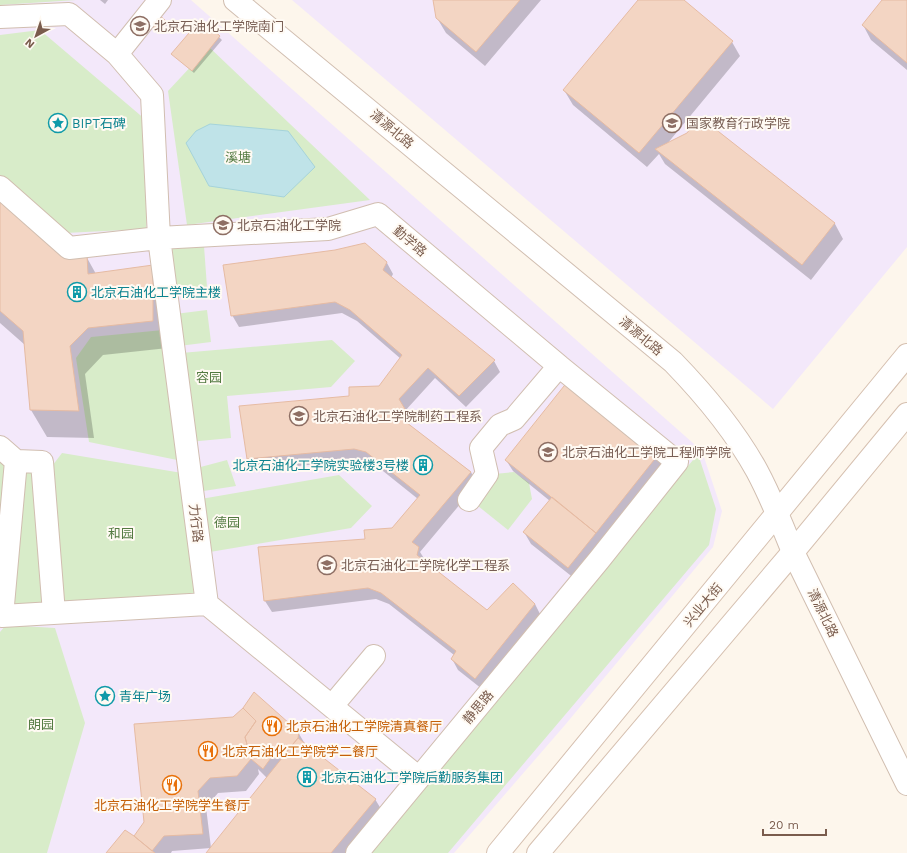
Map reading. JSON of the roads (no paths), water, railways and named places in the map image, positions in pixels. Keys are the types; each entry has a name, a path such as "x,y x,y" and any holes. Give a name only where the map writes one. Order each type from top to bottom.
{"street":[{"path":"117,54 160,0"},
{"name":"清源北路","path":"236,0 673,362 704,395 733,433 757,471 778,514 793,552 907,784"},
{"name":"力行路","path":"0,17 69,14 117,54 152,95 159,238 207,604"},
{"path":"0,187 69,248 159,238"},
{"name":"勤学路","path":"159,238 328,229 378,214 559,366"},
{"name":"兴业大街","path":"498,853 778,514 907,355"},
{"path":"470,500 487,474 480,448 500,425 514,419 559,366"},
{"name":"静思路","path":"356,853 599,560 677,462 559,366"},
{"path":"538,853 793,552 907,414"},
{"path":"54,613 42,462 8,454 1,617 207,604 419,778"},
{"path":"332,706 374,656"}],"water":[{"path":"210,124 288,131 315,167 284,197 209,186 186,143 196,131"}],"place":[{"name":"北京石油化工学院南门","path":"140,26"},
{"name":"BIPT石碑","path":"58,123"},
{"name":"国家教育行政学院","path":"672,123"},
{"name":"北京石油化工学院","path":"223,225"},
{"name":"北京石油化工学院主楼","path":"77,292"},
{"name":"北京石油化工学院制药工程系","path":"299,416"},
{"name":"北京石油化工学院工程师学院","path":"548,452"},
{"name":"北京石油化工学院实验楼3号楼","path":"423,465"},
{"name":"北京石油化工学院化学工程系","path":"327,565"},
{"name":"青年广场","path":"105,696"},
{"name":"北京石油化工学院清真餐厅","path":"272,726"},
{"name":"北京石油化工学院学二餐厅","path":"208,751"},
{"name":"北京石油化工学院后勤服务集团","path":"307,777"},
{"name":"北京石油化工学院学生餐厅","path":"172,785"}],"park label":[{"name":"溪塘","path":"238,157"},
{"name":"容园","path":"209,377"},
{"name":"德园","path":"227,522"},
{"name":"和园","path":"121,533"},
{"name":"朗园","path":"41,724"}]}
